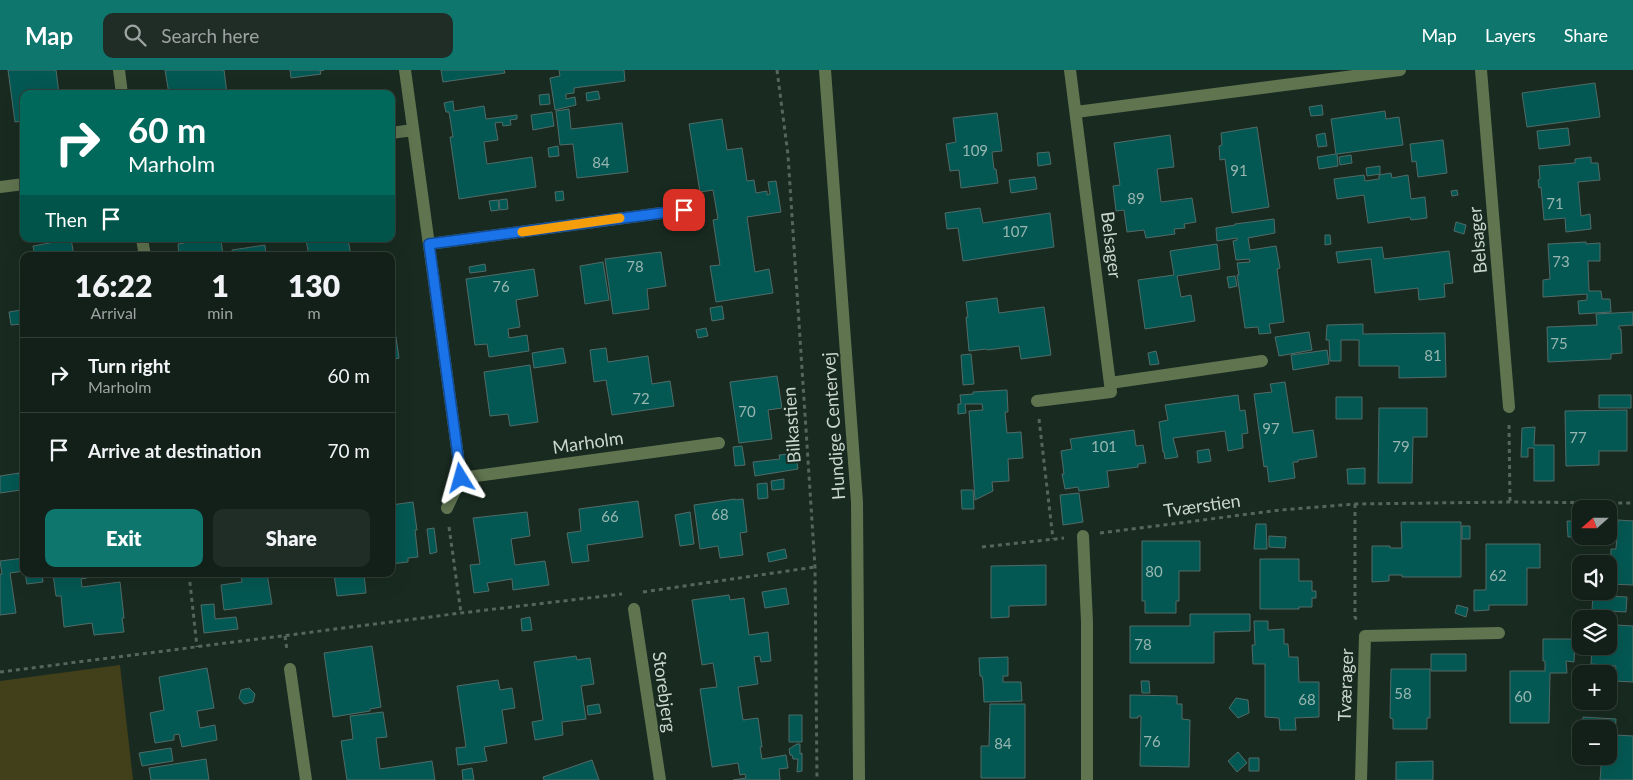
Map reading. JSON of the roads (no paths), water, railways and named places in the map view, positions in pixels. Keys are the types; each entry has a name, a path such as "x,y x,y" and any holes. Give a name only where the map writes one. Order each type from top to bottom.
{"street":[{"path":"119,70 122,90"},
{"path":"404,70 461,478 447,508"},
{"name":"Hundige Centervej","path":"825,70 857,502 860,780"},
{"name":"Belsager","path":"1070,70 1110,383"},
{"path":"1076,112 1357,73 1400,70"},
{"name":"Belsager","path":"1481,70 1509,407"},
{"path":"395,132 413,130"},
{"path":"0,187 20,184"},
{"path":"429,244 684,210"},
{"path":"1037,401 1112,392 1110,383 1262,362"},
{"name":"Marholm","path":"461,478 719,443"},
{"path":"1084,536 1087,622 1087,780"},
{"name":"Storebjerg","path":"634,609 660,780"},
{"name":"Tværager","path":"1361,780 1365,636 1499,633"},
{"path":"290,669 306,780"}]}
